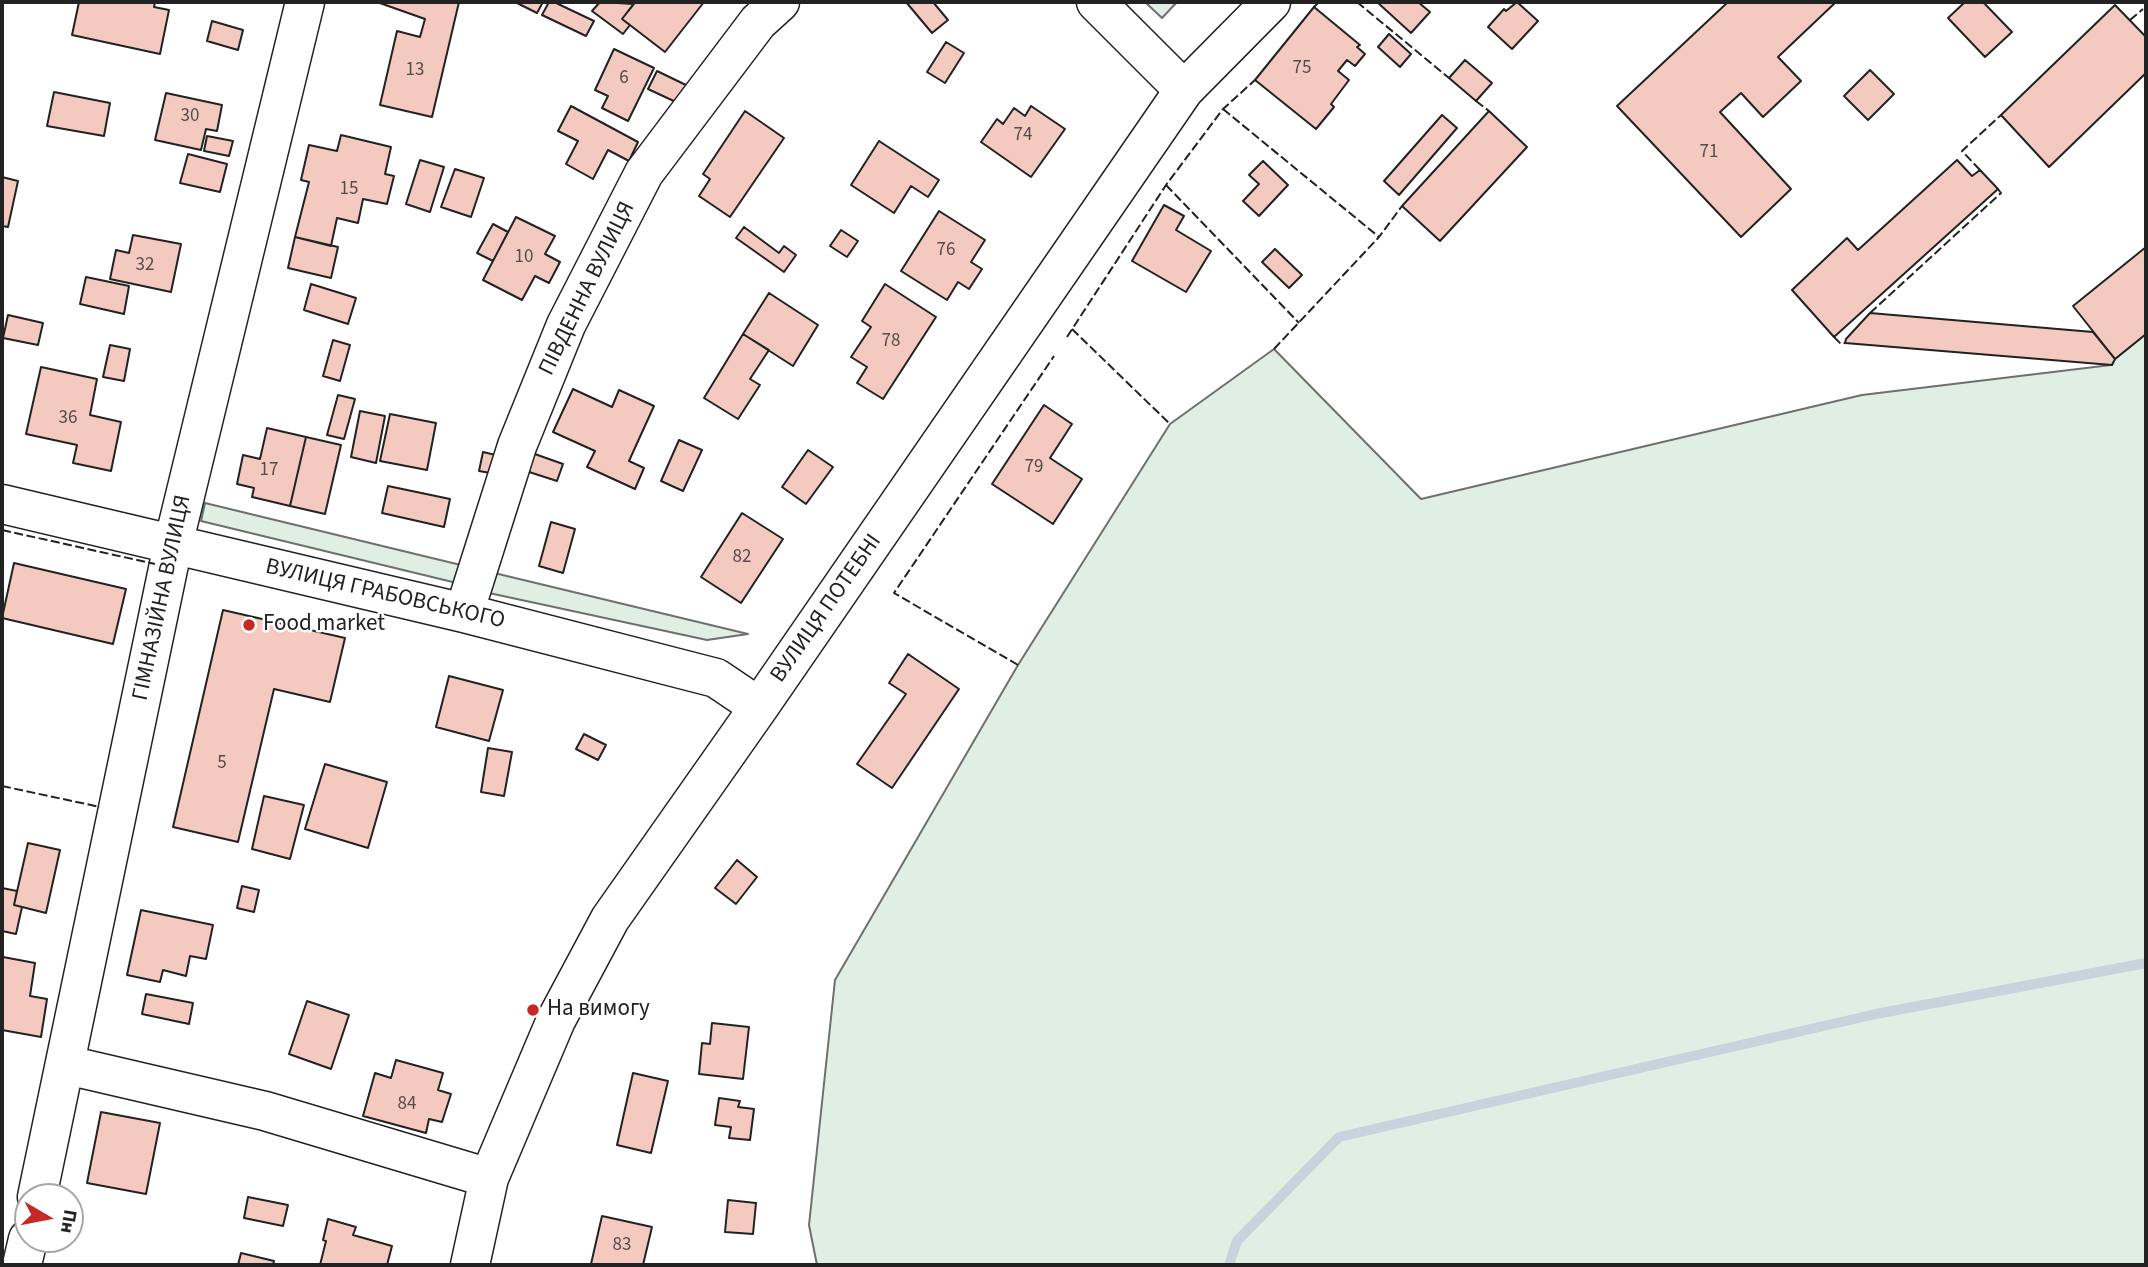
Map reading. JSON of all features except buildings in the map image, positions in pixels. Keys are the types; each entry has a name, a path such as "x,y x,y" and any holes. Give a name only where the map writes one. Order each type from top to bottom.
{"street":[{"name":"ГІМНАЗІЙНА ВУЛИЦЯ","path":"40,1183 67,1065 104,870 173,545 305,2"},
{"name":"ПІВДЕННА ВУЛИЦЯ","path":"464,613 517,446 566,325 644,173 758,22 780,2"},
{"path":"1096,2 1184,90"},
{"name":"ВУЛИЦЯ ПОТЕБНІ","path":"470,1265 489,1178 556,1020 610,919 1184,90 1271,2"},
{"name":"ВУЛИЦЯ ГРАБОВСЬКОГО","path":"2,504 464,613 716,678 759,707"},
{"path":"67,1065 265,1111 489,1178"}],"green space":[{"path":"1145,2 1177,2 1162,18"},
{"path":"2146,334 2146,1265 817,1265 809,1225 835,980 1018,665 1170,424 1274,349 1421,499 1862,395 2111,365"},
{"path":"205,503 469,567 465,585 201,521"},
{"path":"486,571 748,634 707,640 489,593"}],"waterway":[{"path":"1229,1265 1237,1241 1339,1137 1876,1014 2146,963"}],"fence":[{"path":"1314,7 1319,2"},
{"path":"1357,2 1449,78"},
{"path":"2130,20 2143,9"},
{"path":"1067,337 1166,185 1223,109 1255,80"},
{"path":"1476,101 1489,111"},
{"path":"1223,109 1379,237"},
{"path":"1980,170 1962,151 2001,115"},
{"path":"1166,185 1299,323"},
{"path":"1870,313 2001,193 1998,189"},
{"path":"1274,349 1379,237 1402,206"},
{"path":"1072,329 1170,424"},
{"path":"1834,337 1841,344 1845,343"},
{"path":"1018,665 894,593 1054,356"},
{"path":"2,530 155,564"},
{"path":"2,786 100,807"}],"place":[{"name":"Food market","path":"249,625"},
{"name":"На вимогу","path":"533,1010"}]}
